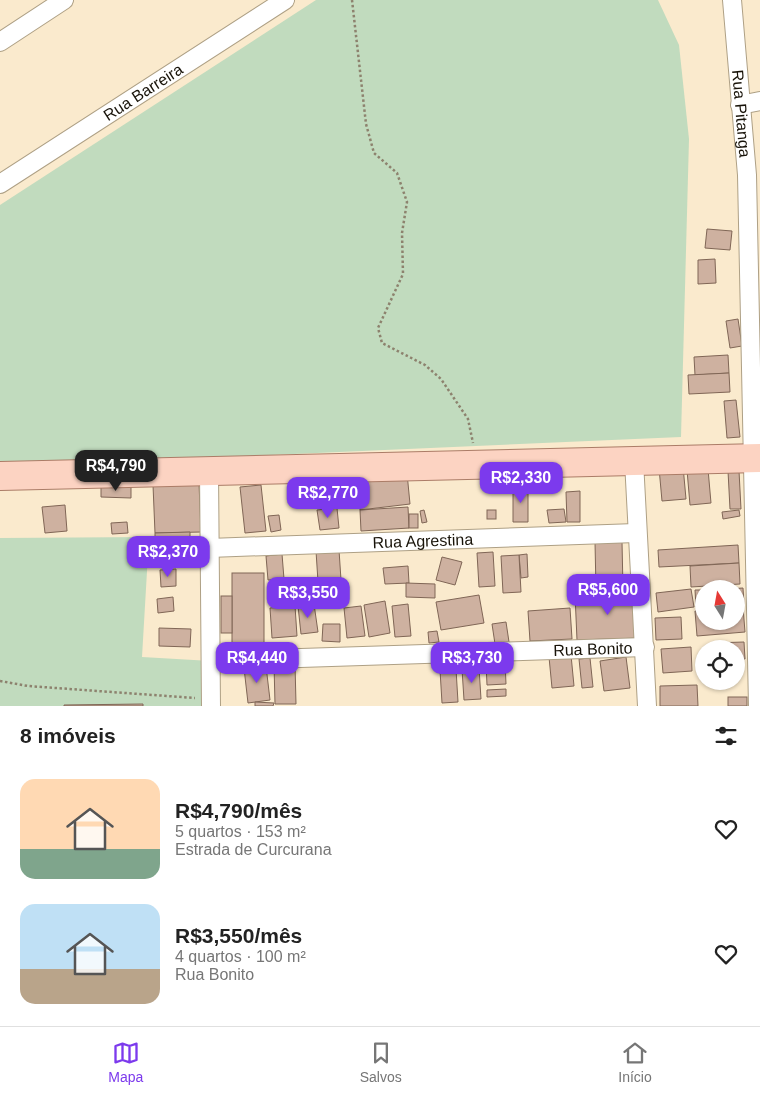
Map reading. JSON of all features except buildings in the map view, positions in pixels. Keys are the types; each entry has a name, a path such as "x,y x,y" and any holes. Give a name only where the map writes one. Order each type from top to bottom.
{"main road":[{"path":"0,476 757,458"}],"street":[{"path":"0,42 64,0"},
{"name":"Rua Barreira","path":"0,184 285,0"},
{"name":"Rua Pitanga","path":"732,0 747,175 757,458 758,706"},
{"path":"740,105 760,101"},
{"path":"634,460 636,533 645,647 647,706"},
{"path":"209,471 211,702"},
{"name":"Rua Agrestina","path":"209,548 636,533"},
{"name":"Rua Bonito","path":"211,661 645,647"}],"path":[{"path":"352,0 366,124 374,153 397,173 407,202 402,233 403,274 378,328 382,343 424,365 441,379 468,419 477,464"},
{"path":"0,682 211,702"}],"green space":[{"path":"316,0 658,0 679,45 689,139 681,437 0,467 0,205"},
{"path":"149,537 142,657 211,661 210,706 0,706 0,538"}]}
